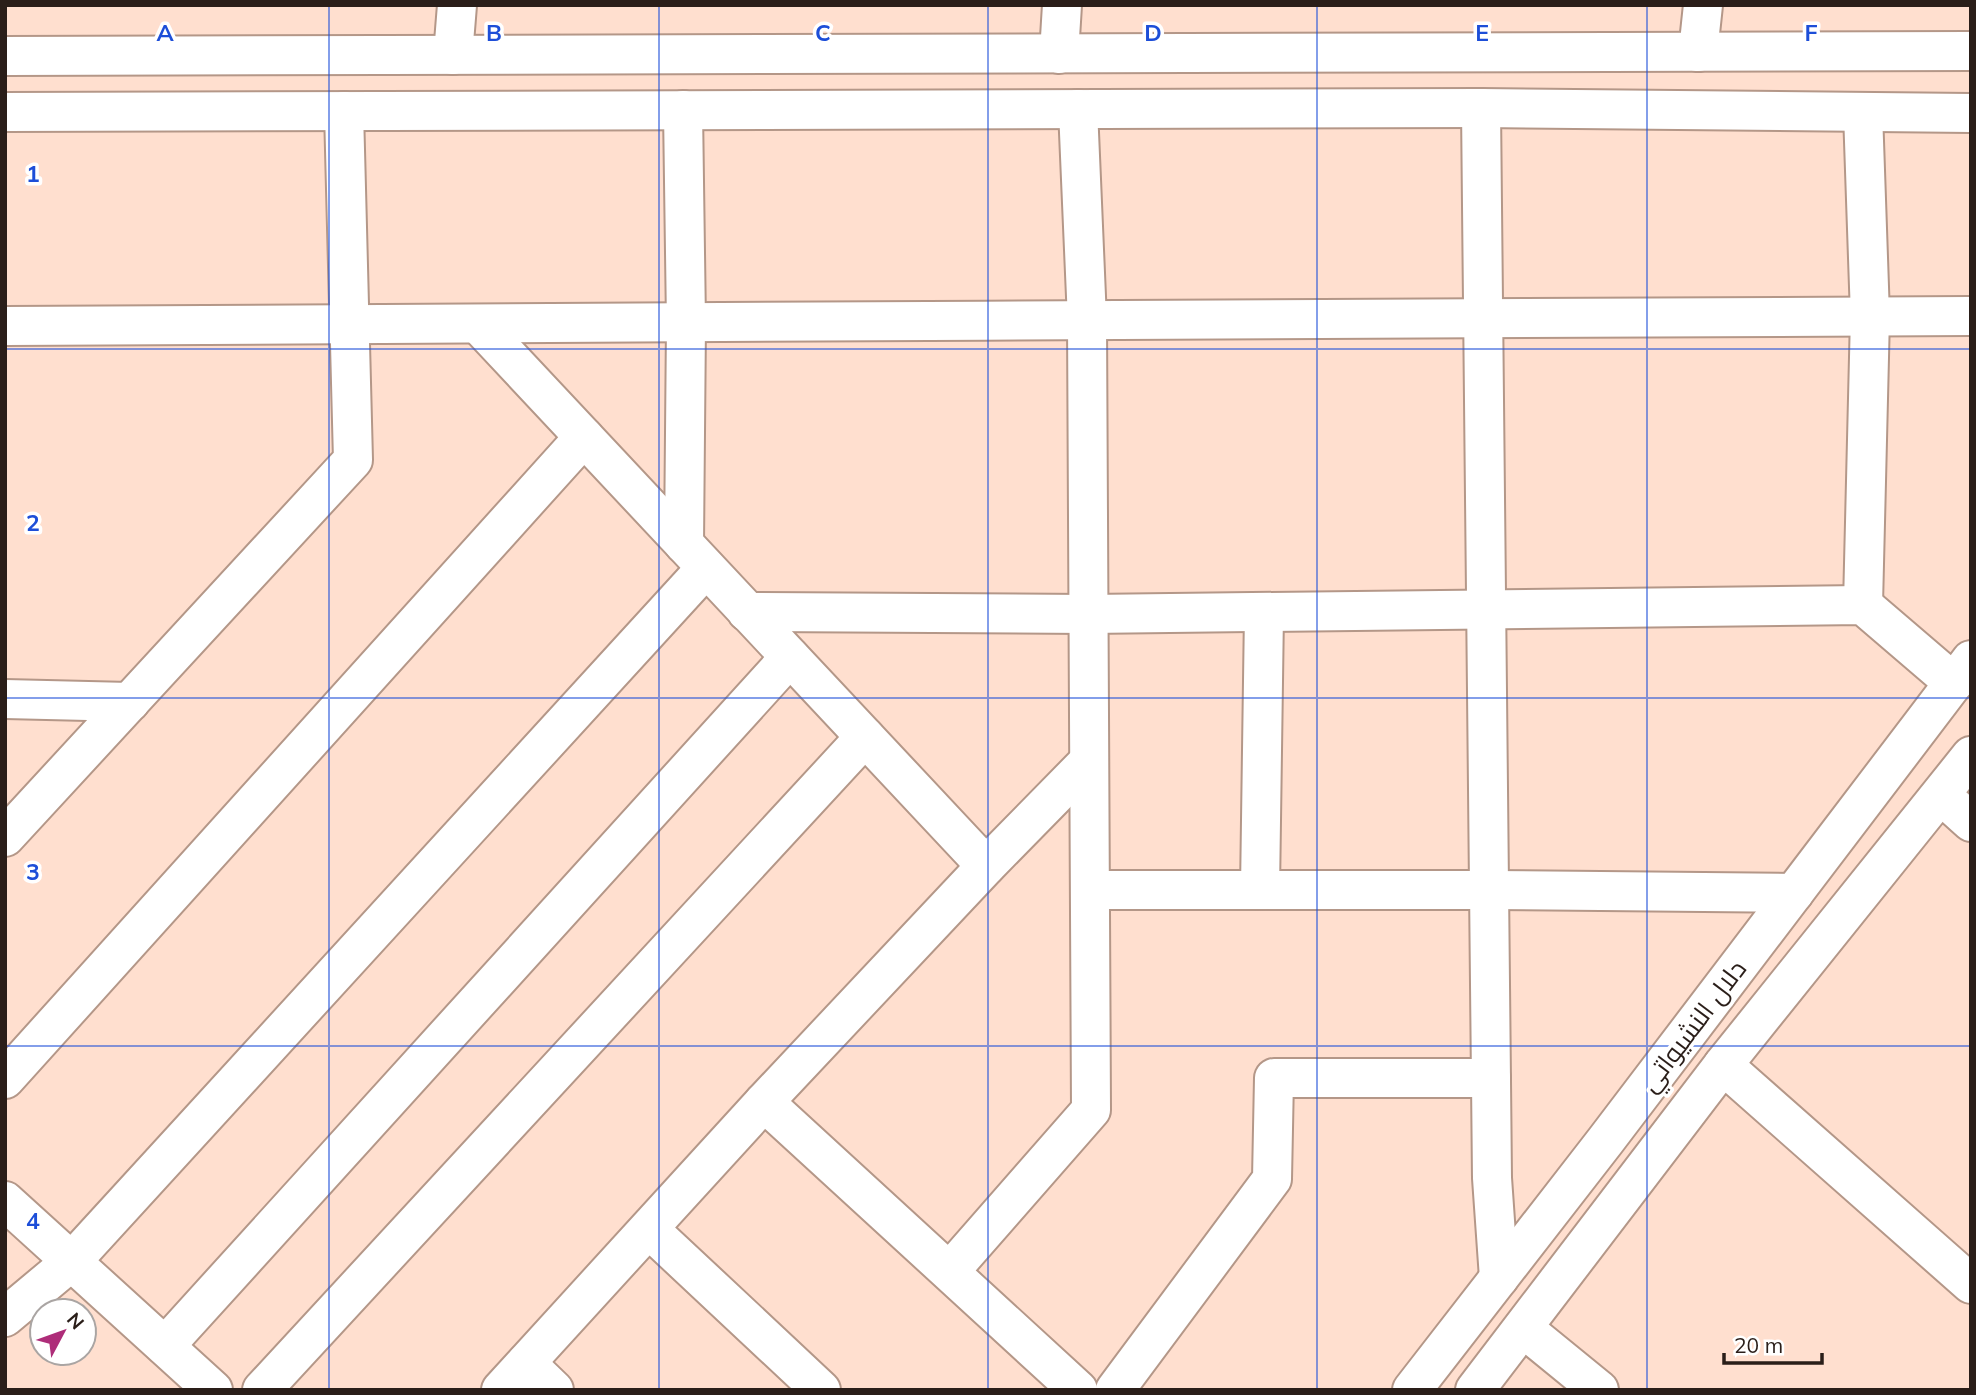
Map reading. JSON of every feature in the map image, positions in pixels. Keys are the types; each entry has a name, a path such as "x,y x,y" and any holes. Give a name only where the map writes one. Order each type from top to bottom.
{"main road":[{"path":"453,55 457,5"},
{"path":"1059,54 1062,5"},
{"path":"1698,52 1703,5"},
{"path":"5,56 1971,51"},
{"path":"1481,108 1492,1178 1499,1278"},
{"path":"5,112 1481,108 1971,113"},
{"path":"950,1271 1091,1110 1087,320 1078,109"},
{"path":"5,1317 72,1261 695,556 686,323 683,110"},
{"path":"5,837 353,460 344,111"},
{"path":"1863,112 1870,316 1863,605"},
{"path":"5,326 350,326 1483,316 1971,316"},
{"path":"479,325 986,866"},
{"path":"5,1079 584,437"},
{"path":"747,612 1089,614 1863,605 1962,671"},
{"path":"1260,890 1264,612"},
{"path":"165,1346 790,657"},
{"name":"دلال النشيواتي","path":"1412,1390 1962,671"},
{"path":"5,699 130,702"},
{"path":"262,1390 864,737"},
{"name":"دلال النشيواتي","path":"1475,1390 1723,1065 1971,757"},
{"path":"554,1390 513,1376 764,1102 986,866 1089,761"},
{"path":"1941,795 1971,822"},
{"path":"1090,890 1794,893"},
{"path":"1723,1065 1971,1284"},
{"path":"1115,1390 1272,1179 1274,1078 1491,1078"},
{"path":"764,1102 1078,1390"},
{"path":"5,1200 213,1390"},
{"path":"649,1229 821,1390"},
{"path":"1523,1328 1599,1390"}]}
